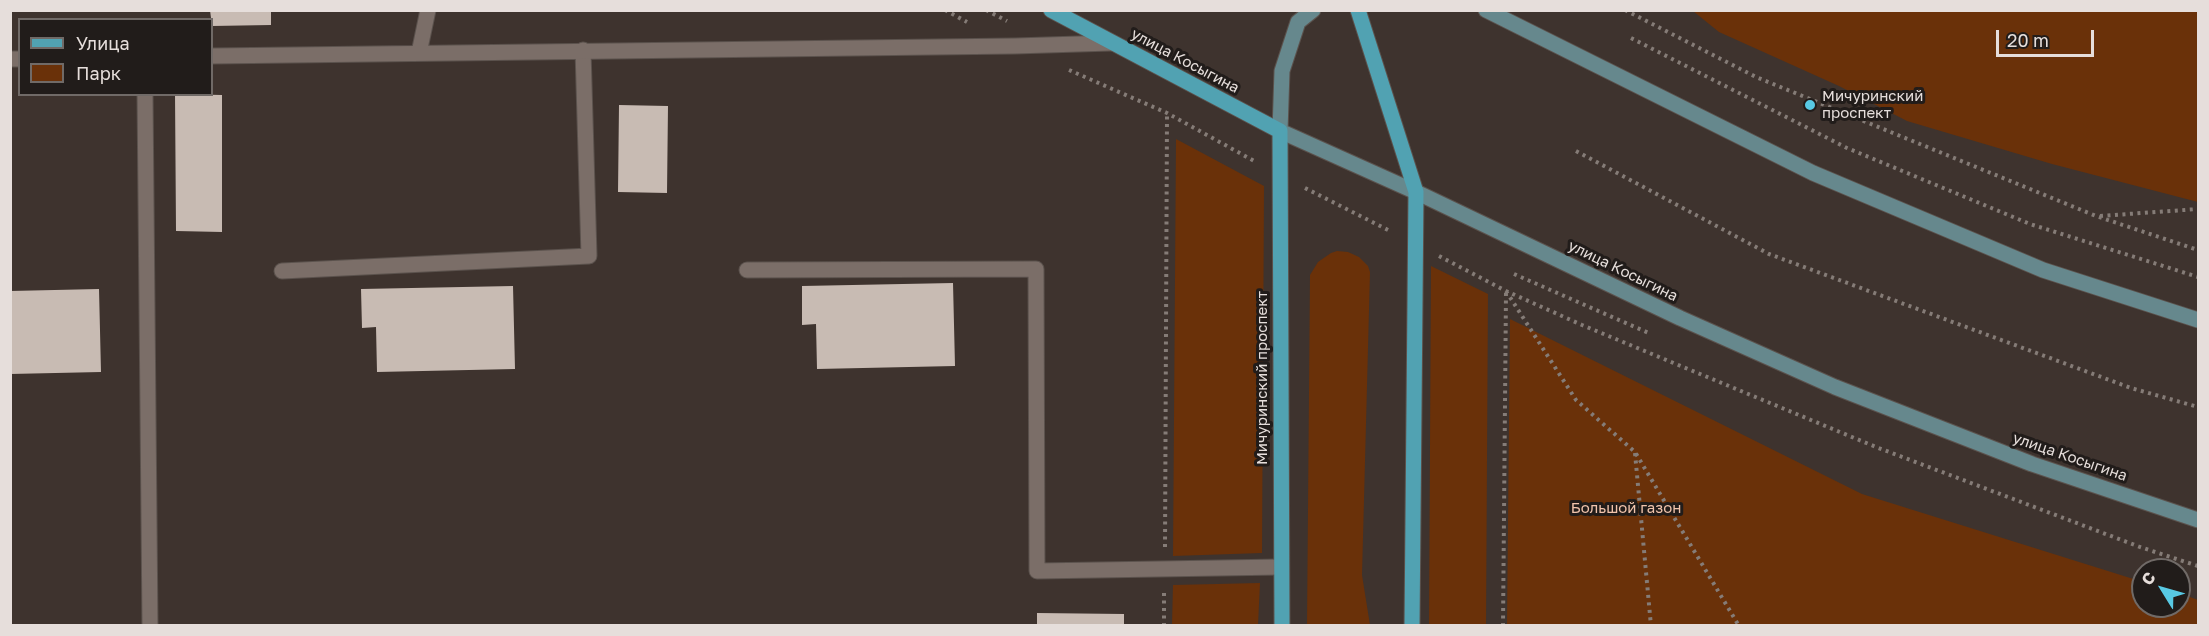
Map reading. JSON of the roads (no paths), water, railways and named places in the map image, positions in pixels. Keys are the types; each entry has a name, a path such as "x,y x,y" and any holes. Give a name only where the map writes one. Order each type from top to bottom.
{"main road":[{"name":"улица Косыгина","path":"1051,10 1280,131 1416,192 1680,318 1834,387 2032,464 2199,520"},
{"path":"1280,131 1282,71 1298,22 1313,10"},
{"path":"1358,10 1416,192 1412,626"},
{"path":"1486,10 1813,173 2043,270 2199,320"},
{"name":"Мичуринский проспект","path":"1280,131 1282,626"}],"street":[{"path":"419,53 428,10"},
{"path":"213,56 1111,43"},
{"path":"282,271 589,256 583,50"},
{"path":"145,96 150,626"},
{"path":"747,270 1036,269 1037,571 1281,567"}],"place":[{"name":"Мичуринский проспект","path":"1810,105"}],"park label":[{"name":"Большой газон","path":"1626,508"}]}
